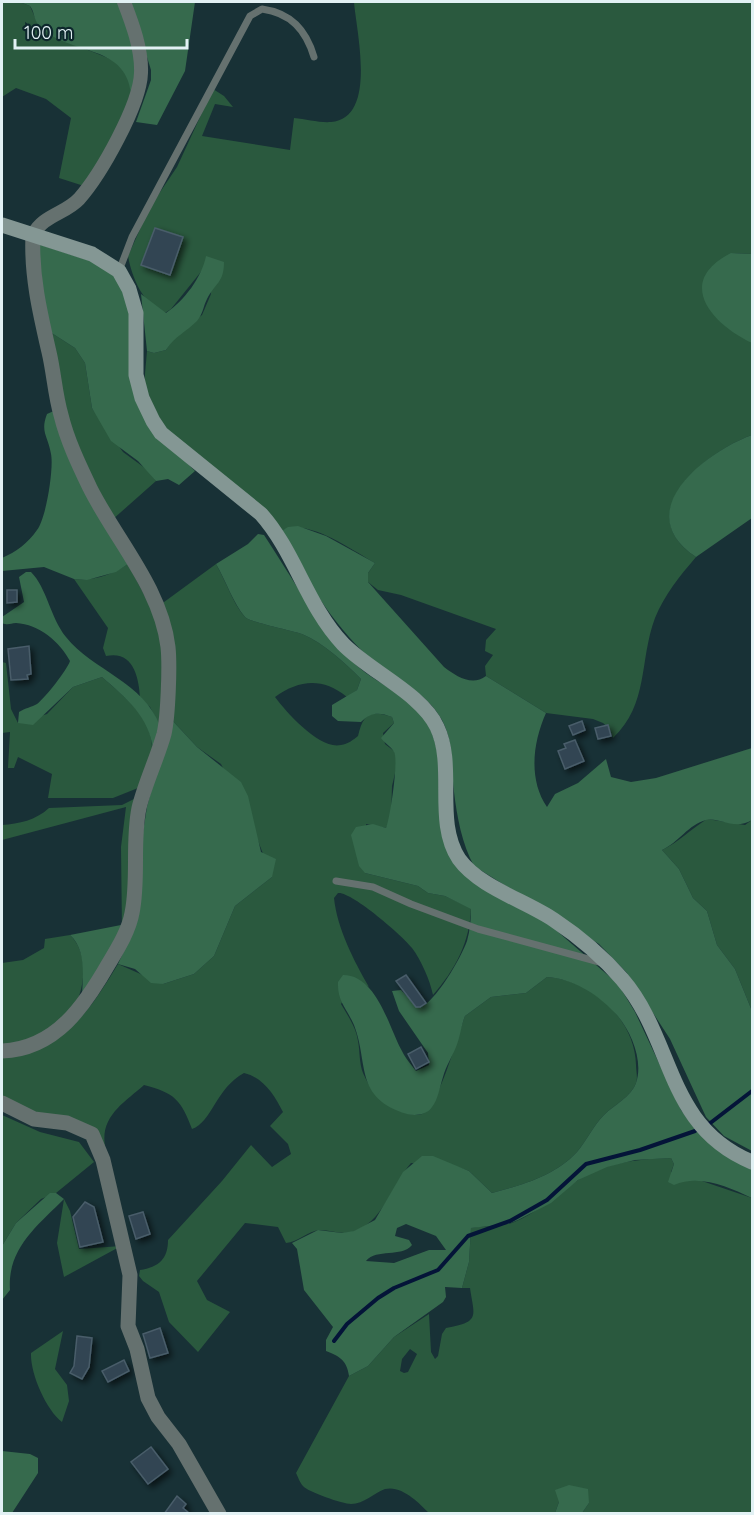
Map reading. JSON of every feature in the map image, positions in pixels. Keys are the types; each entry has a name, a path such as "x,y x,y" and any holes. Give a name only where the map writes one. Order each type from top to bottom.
{"main road":[{"path":"2,225 92,254 119,271 129,289 136,313 138,387 157,427 261,514 273,531 314,605 342,643 358,659 420,704 431,716 443,743 449,832 454,850 461,861 470,870 509,896 554,919 623,980 641,1009 687,1107 699,1124 716,1140 753,1162"}],"street":[{"path":"2,1051 23,1048 56,1033 88,1000 120,945 132,914 136,823 141,797 164,733 168,659 164,630 155,601 91,489 68,439 60,414 34,286 33,235 38,226 47,218 79,198 129,115 140,82 141,63 124,2"},
{"path":"2,1103 34,1119 67,1123 92,1134 103,1160 130,1275 128,1326 137,1349 148,1398 158,1417 179,1444 219,1514"}],"lane":[{"path":"119,271 136,230 250,16 262,9 286,16 300,28 308,39 314,57"},
{"path":"336,881 373,887 478,929 608,965"}],"green space":[{"path":"2,2 20,2 30,6 37,22 58,38 118,62 130,80 131,94 124,120 84,186 59,178 71,118 46,99 16,88 2,97"},
{"path":"20,2 121,2 138,71 131,94 127,77 118,65 106,57 49,34 37,23 30,6"},
{"path":"130,2 195,2 185,71 157,125 136,122 151,80 151,70"},
{"path":"354,2 752,2 752,254 731,253 748,340 752,343 752,435 733,443 696,469 681,486 672,504 670,522 677,540 696,557 673,586 659,609 650,634 638,696 624,725 613,738 610,729 603,723 593,719 546,713 486,676 485,666 493,655 485,651 486,640 496,629 401,595 378,590 368,582 368,573 375,563 328,536 302,528 290,528 280,532 174,441 161,422 144,385 147,351 154,353 166,350 175,336 202,315 211,294 204,268 171,309 165,313 150,304 140,290 132,273 128,256 150,207 177,167 213,89 224,96 233,107 215,104 202,136 290,150 294,118 331,122 346,117 355,106 361,71"},
{"path":"38,244 103,265 118,280 131,309 134,375 167,443 195,471 179,485 168,479 156,481 138,461 111,441 92,408 85,363 75,348 47,330"},
{"path":"731,253 752,254 752,343 724,325 705,302 702,289 705,277 714,264"},
{"path":"206,256 224,262 224,269 221,279 207,299 199,318 166,350 154,353 147,351 141,294 166,313 191,288 201,272"},
{"path":"47,330 75,348 85,363 92,408 123,452 149,471 156,481 112,520 69,434"},
{"path":"56,410 128,564 116,572 87,580 74,579 44,567 2,571 2,558 17,550 30,539 40,524 48,493 52,461 44,425 47,414"},
{"path":"752,435 752,518 696,557 677,540 669,521 671,503 681,485 696,469 733,443"},
{"path":"298,526 326,536 375,563 368,573 368,582 444,667 464,679 475,680 486,676 546,713 538,736 534,760 537,785 547,807 555,794 578,783 606,759 611,777 631,782 656,778 752,748 752,820 739,824 711,820 700,822 662,850 679,869 693,898 707,911 717,945 735,969 752,1011 752,1151 724,1136 706,1117 670,1039 627,973 599,944 474,866 466,849 458,821 449,737 442,720 419,693 370,658 331,614 309,583 280,532 288,527"},
{"path":"258,534 264,535 317,616 353,662 361,670 413,705 427,722 440,765 445,843 550,925 618,984 635,1012 681,1110 694,1128 712,1146 752,1169 752,1198 724,1186 704,1181 674,1185 668,1182 674,1164 671,1158 635,1160 607,1167 578,1180 551,1203 518,1220 508,1224 471,1228 469,1262 462,1288 445,1287 446,1297 443,1302 394,1337 368,1366 349,1376 347,1366 342,1360 326,1351 326,1340 333,1327 304,1290 297,1249 292,1243 318,1230 342,1233 354,1231 375,1220 403,1172 422,1156 433,1156 469,1171 492,1193 526,1183 548,1173 577,1152 600,1119 634,1088 638,1074 637,1055 630,1035 607,1005 592,993 575,984 547,977 526,993 491,997 465,1016 436,1101 427,1112 417,1115 407,1114 378,1099 366,1078 354,1025 341,1000 338,982 343,975 355,977 365,984 380,1004 403,1054 416,1071 429,1065 428,1053 399,1011 392,991 401,990 419,1008 432,998 447,979 464,949 469,933 471,909 445,896 428,893 418,886 365,873 359,866 351,835 356,827 373,824 386,828 388,822 395,757 393,750 381,738 394,723 392,717 375,714 361,722 338,721 332,716 332,705 357,690 361,679 334,654 310,638 245,617 216,564 248,544","holes":["406,1224 436,1236 446,1250 429,1250 394,1263 366,1261 376,1255 402,1251 412,1245 409,1240 395,1236 397,1228"]},
{"path":"128,564 154,614 163,645 160,726 150,707 140,698 133,667 123,657 106,656 103,648 108,628 74,579 103,576"},
{"path":"216,564 245,617 310,638 334,654 361,679 357,690 347,697 329,686 311,683 293,687 275,697 305,729 324,742 341,745 358,736 362,723 369,715 392,717 394,723 383,733 385,744 394,751 398,761 392,786 391,818 386,828 366,824 365,873 418,886 428,893 445,896 471,908 468,932 460,955 448,976 433,995 422,964 407,942 354,899 338,893 334,898 342,932 369,987 356,979 341,1004 355,1031 362,1069 373,1091 393,1108 411,1114 422,1114 428,1109 441,1086 465,1016 491,997 526,993 547,977 580,986 595,994 608,1005 628,1032 634,1048 637,1079 634,1088 600,1119 577,1152 559,1167 526,1183 492,1193 469,1171 458,1167 411,1163 379,1212 363,1227 352,1232 320,1230 286,1243 278,1227 245,1223 197,1281 207,1300 230,1312 198,1352 169,1322 159,1292 143,1281 139,1276 140,1270 152,1267 161,1261 168,1247 168,1240 222,1181 251,1145 272,1167 291,1154 288,1144 270,1126 283,1112 276,1099 263,1083 244,1073 227,1087 205,1119 192,1129 176,1099 163,1091 144,1085 110,1118 104,1135 105,1146 94,1132 48,1119 2,1097 2,1055 43,1043 72,1026 95,1000 118,964 163,984 194,974 214,956 235,906 272,877 253,828 221,764 197,747 170,718 160,605"},
{"path":"26,572 31,572 36,579 66,637 89,659 130,687 152,711 160,726 153,750 151,738 142,718 128,701 102,677 73,687 33,725 18,723 19,712 41,701 70,661 61,647 41,630 25,624 2,623 2,617 24,602 19,577"},
{"path":"2,662 6,663 11,709 18,723 47,714 73,687 102,677 135,708 148,727 152,749 143,786 113,798 48,798 52,774 18,757 14,768 8,768 10,732 2,733"},
{"path":"170,718 197,747 241,782 248,796 261,852 276,859 272,877 235,906 214,956 194,974 163,984 151,983 135,969 118,964 124,951 147,807"},
{"path":"140,796 131,903 122,931 121,847 126,807 2,840 2,825 27,821 39,816 49,808 122,805"},
{"path":"707,819 745,825 752,820 752,1011 735,969 717,945 707,911 693,898 679,869 662,850"},
{"path":"121,925 122,931 82,995 81,955 79,947 70,935"},
{"path":"70,935 82,956 83,969 79,995 74,1007 67,1018 54,1030 2,1048 2,963 23,960 44,948 45,939"},
{"path":"2,1115 40,1132 79,1142 94,1162 56,1193 41,1199 16,1223 2,1246"},
{"path":"671,1158 674,1164 671,1172 684,1181 699,1180 752,1198 752,1513 582,1513 589,1503 559,1502 555,1513 429,1513 404,1492 391,1488 351,1504 326,1497 303,1486 296,1473 349,1376 368,1366 394,1337 429,1314 431,1352 435,1359 438,1356 442,1334 446,1328 465,1323 473,1316 470,1288 462,1288 469,1262 471,1228 502,1225 521,1219 578,1180 599,1169 635,1161","holes":["410,1349 417,1354 408,1372 400,1371 402,1359"]},
{"path":"50,1193 56,1193 64,1199 34,1229 19,1250 10,1275 10,1290 2,1300 2,1246 16,1223"},
{"path":"64,1199 70,1211 79,1249 121,1246 64,1277 57,1243"},
{"path":"63,1331 55,1369 67,1385 69,1401 62,1422 50,1409 40,1390 33,1371 31,1353"},
{"path":"2,1451 30,1454 38,1458 38,1473 12,1513 2,1513"},
{"path":"569,1485 588,1489 589,1503 582,1513 555,1513 559,1502 555,1490"}],"building":[{"path":"155,228 183,237 170,275 141,265"},
{"path":"7,590 17,590 17,602 7,603"},
{"path":"29,646 31,674 27,675 28,679 11,680 8,649"},
{"path":"582,721 585,730 573,735 569,726"},
{"path":"608,725 611,736 598,739 595,728"},
{"path":"575,740 584,761 565,769 558,751 566,748 564,744"},
{"path":"406,975 426,1003 420,1007 416,1007 396,981"},
{"path":"421,1047 429,1062 416,1069 408,1054"},
{"path":"85,1202 94,1207 103,1242 80,1247 73,1217"},
{"path":"143,1212 150,1234 136,1239 129,1216"},
{"path":"160,1328 168,1353 150,1358 143,1334"},
{"path":"77,1336 92,1338 89,1367 82,1379 70,1373 74,1366"},
{"path":"124,1360 129,1371 108,1382 102,1371"},
{"path":"151,1447 168,1469 148,1484 131,1462"},
{"path":"177,1496 186,1504 183,1508 190,1514 164,1514"}],"waterway":[{"path":"709,1124 752,1091"},
{"path":"334,1341 347,1324 378,1298 394,1288 438,1270 468,1236 510,1221 547,1200 586,1164 640,1150 695,1131"}]}
